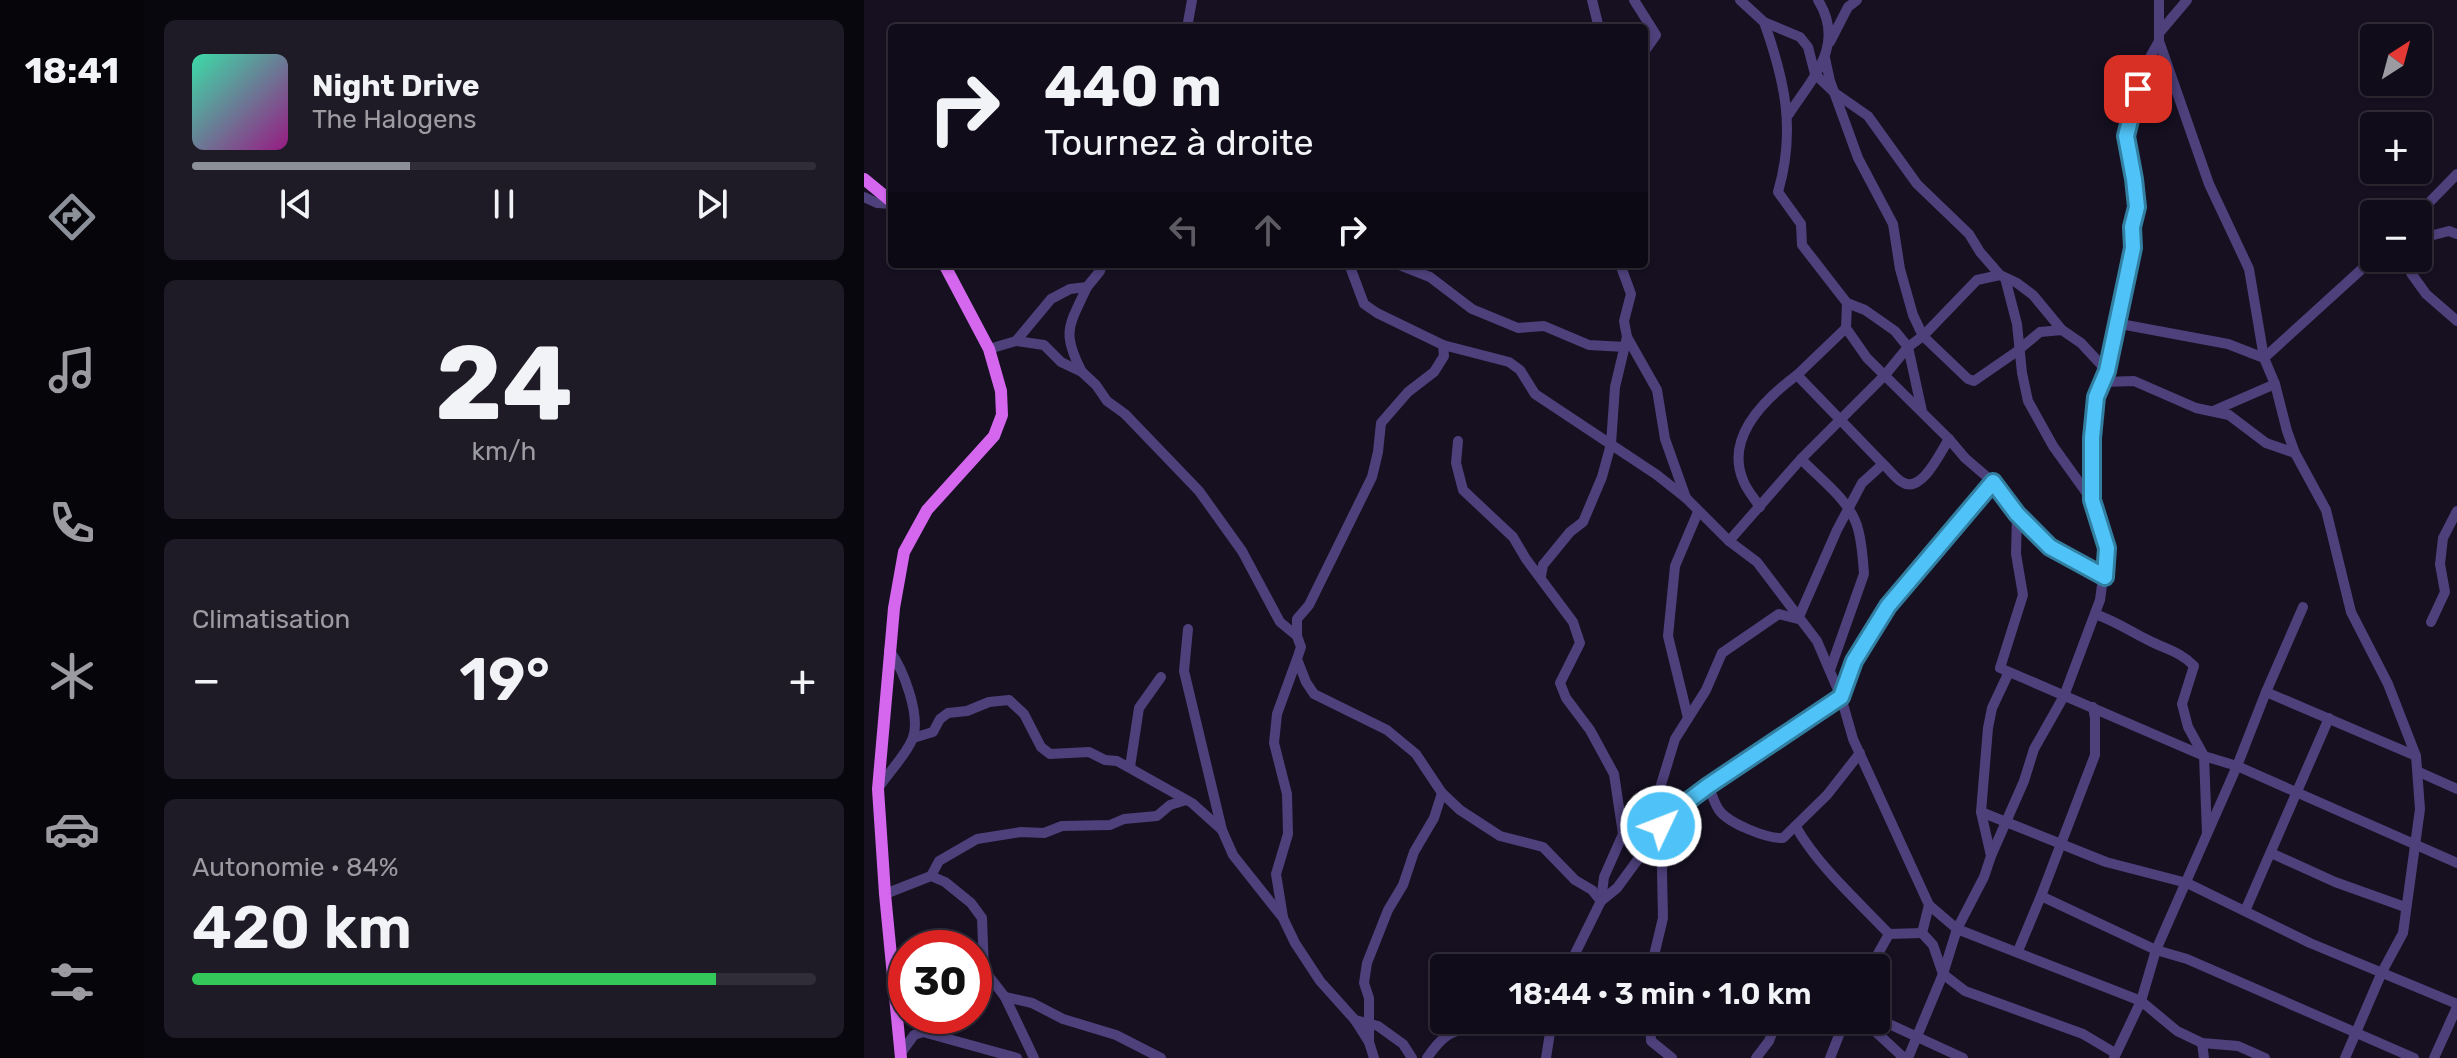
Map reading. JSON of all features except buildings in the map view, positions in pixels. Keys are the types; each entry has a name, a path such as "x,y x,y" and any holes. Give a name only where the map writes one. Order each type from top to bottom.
{"main road":[{"path":"864,179 888,200"},
{"path":"892,930 885,894 878,789 889,650 904,552 927,510 994,436 1002,415 1001,391 989,349 946,268"},
{"path":"901,1034 901,1056"}],"street":[{"path":"1188,24 1192,0"},
{"path":"1592,0 1596,24"},
{"path":"1634,0 1656,35 1648,46"},
{"path":"1740,0 1764,22 1800,37 1808,47 1815,74 1835,93 1868,116 1917,184 1969,234 1980,252 2002,276 2033,295 2062,330 2081,343 2106,377 2134,381 2196,408 2229,415 2266,443 2295,453"},
{"path":"1818,0 1826,12 1830,42"},
{"path":"1789,114 1825,58 1848,7 1857,0"},
{"path":"1879,1034 1906,1058 1943,974 1957,929 1984,877 2034,749 2064,696 2095,614 2105,577 2107,548 2092,500 2092,438 2096,397 2106,377 2133,248 2132,227 2137,207 2126,136 2131,107 2159,37 2187,0"},
{"path":"2158,2 2159,37 2209,184 2249,269 2264,358 2275,384 2287,431 2295,453 2326,510 2351,612 2388,684 2416,756 2419,772 2420,809 2403,933 2382,972 2345,1058"},
{"path":"1764,22 1779,63 1783,98 1789,114 1783,174 1778,192 1801,224 1802,245 1847,303 1865,310 1895,331 1908,347 1922,414"},
{"path":"1825,58 1858,158 1893,224 1900,269 1913,315 1923,336 1968,379 1974,381 2040,332 2062,330"},
{"path":"2432,200 2457,174"},
{"path":"864,200 888,203"},
{"path":"2432,235 2449,231 2457,234"},
{"path":"1082,372 1069,347 1070,325 1087,287 1101,268"},
{"path":"1350,268 1364,304 1443,345 1509,362 1520,370 1535,394 1686,498 1729,541 1757,562 1817,641 1841,697 1853,739 1929,905 1957,929 2141,1001 2177,1031 2202,1043 2238,1046 2265,1058"},
{"path":"1407,268 1430,277 1472,309 1518,328 1544,326 1589,345 1626,342"},
{"path":"1541,576 1543,565 1570,532 1583,522 1602,477 1611,444 1615,387 1626,342 1624,321 1631,294 1621,268"},
{"path":"2264,358 2360,272"},
{"path":"2411,272 2426,294 2457,321"},
{"path":"1729,541 1801,459 1977,280 2002,276"},
{"path":"2002,276 2017,324 2028,401 2053,446 2092,500"},
{"path":"1016,341 1051,299 1070,289 1087,287"},
{"path":"1847,303 1846,328 1867,358 1965,458 1993,482 2017,514 2050,547 2105,577"},
{"path":"2115,323 2228,344 2264,358"},
{"path":"1760,507 1742,479 1738,454 1743,431 1781,386 1797,375 1846,328"},
{"path":"989,349 1016,341 1044,345 1061,362 1082,372 1096,385 1107,401 1125,414 1199,491 1242,551 1280,622 1297,636"},
{"path":"1626,342 1657,390 1665,439 1686,498"},
{"path":"1283,918 1276,874 1288,834 1287,794 1274,743 1277,714 1301,647 1297,636 1297,619 1309,605 1372,477 1381,423 1408,392 1434,372 1444,356 1443,345"},
{"path":"1797,375 1903,484 1913,486 1921,482 1949,439"},
{"path":"2213,411 2275,384"},
{"path":"1458,441 1456,463 1463,490 1513,537 1573,622 1580,643 1560,683 1566,698 1590,730 1614,774 1623,834 1604,877 1601,901 1575,954"},
{"path":"1801,459 1849,508 1858,528 1864,574 1830,670"},
{"path":"1798,619 1862,483 1883,464"},
{"path":"1601,901 1617,888 1672,813 1841,697 1854,661 1888,606 1993,482"},
{"path":"2431,622 2445,592 2440,564 2443,538 2457,511"},
{"path":"1688,718 1668,636 1675,566 1698,512"},
{"path":"2017,514 2016,554 2023,595 2000,668 2204,756 2237,766 2457,863"},
{"path":"1796,827 1828,870 1889,934 1922,933 1933,945 1943,974 1965,991 2083,1034 2114,1056 2141,1001 2156,950 2303,607"},
{"path":"1672,813 1660,788 1675,739 1706,690 1722,653 1779,614 1798,619"},
{"path":"2095,614 2185,657 2194,666 2182,704 2188,727 2204,756 2207,837"},
{"path":"1188,629 1184,671 1222,830 1233,855 1283,918 1320,981 1355,1020 1369,1042 1374,1058"},
{"path":"878,789 913,738 915,714 898,661 889,650"},
{"path":"1297,659 1314,694 1387,730 1407,745 1442,793 1477,823 1500,836 1543,847 1601,901"},
{"path":"1991,856 1981,812 1988,728 1992,708 2008,674"},
{"path":"1130,767 1139,708 1161,677"},
{"path":"2266,692 2416,756"},
{"path":"913,738 933,732 940,719 948,713 1009,700 1024,714 1041,747 1050,754 1089,752 1130,767 1186,800 1222,830"},
{"path":"2018,951 2062,846 2095,755 2093,707"},
{"path":"2245,911 2329,718"},
{"path":"1708,786 1720,812 1740,825 1774,839 1783,838 1827,795 1860,753"},
{"path":"2419,772 2457,789"},
{"path":"1369,1042 1369,998 1364,983 1367,963 1388,910 1403,885 1414,852 1434,818 1442,793"},
{"path":"885,894 931,876 939,861 977,839 1021,832 1044,833 1062,826 1110,825 1124,819 1157,816 1170,805 1186,800"},
{"path":"1981,812 2106,862 2187,883 2310,943 2457,1006 2434,1058"},
{"path":"1654,954 1663,918 1661,826"},
{"path":"2271,853 2335,882 2405,907"},
{"path":"931,876 945,882 971,903 982,918 982,930"},
{"path":"2041,896 2156,950 2187,959 2414,1058"},
{"path":"1922,933 1929,905"},
{"path":"1878,954 1889,934"},
{"path":"992,980 1005,997 1036,1057"},
{"path":"1005,997 1032,1003 1063,1019 1116,1035 1156,1057"},
{"path":"1355,1020 1378,1026 1403,1044 1412,1058"},
{"path":"1890,1024 1963,1058"},
{"path":"901,1056 914,1035 923,1032 1017,1058"},
{"path":"1427,1058 1439,1039 1449,1034"},
{"path":"1546,1058 1550,1034"},
{"path":"1651,1034 1651,1041 1672,1058"},
{"path":"1756,1058 1772,1034"},
{"path":"1830,1058 1839,1034"},
{"path":"2202,1043 2204,1058"}],"route":[{"path":"1661,826 1672,813 1708,786 1841,697 1854,661 1888,606 1993,482 2017,514 2050,547 2105,577 2107,548 2092,500 2092,438 2096,397 2107,371 2133,248 2132,227 2137,207 2126,136 2138,89"}]}
